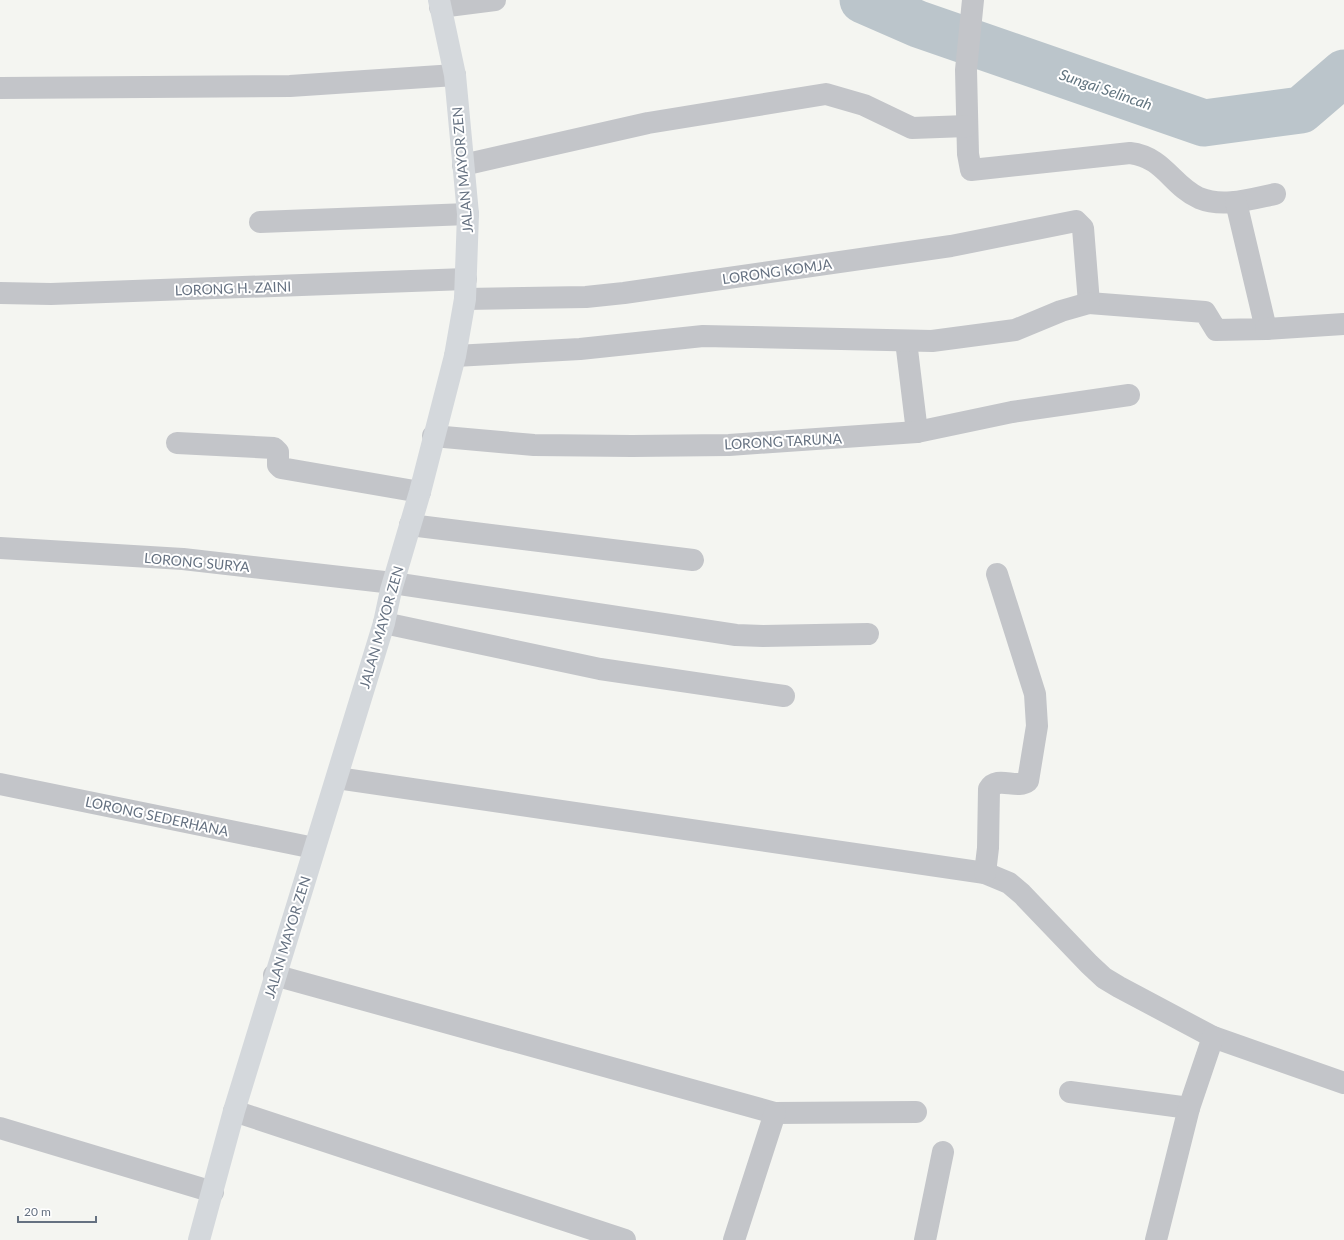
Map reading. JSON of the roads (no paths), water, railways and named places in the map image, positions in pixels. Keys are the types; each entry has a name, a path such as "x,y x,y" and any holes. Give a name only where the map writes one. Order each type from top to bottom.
{"street":[{"path":"439,4 495,0"},
{"path":"973,3 966,70 968,154 970,169 973,171 1053,160 1130,153 1149,158 1170,174 1184,188 1199,198 1211,201 1236,202 1275,194"},
{"name":"JALAN MAYOR ZEN","path":"198,1240 274,975 337,778 384,623 393,583 420,492 433,436 455,356 466,289 468,214 454,75 439,4"},
{"path":"0,88 290,86 454,75"},
{"path":"463,165 648,123 826,94 864,105 912,128 967,126"},
{"path":"1236,202 1266,329"},
{"path":"260,222 468,214"},
{"name":"LORONG KOMJA","path":"466,289 586,297 624,293 951,246 1076,222 1084,228 1090,303"},
{"name":"LORONG H. ZAINI","path":"0,293 466,289"},
{"path":"455,356 580,350 703,336 932,341 1015,330 1061,311 1090,303 1205,312 1216,330 1266,329 1344,324"},
{"path":"906,341 917,432"},
{"name":"LORONG TARUNA","path":"433,436 534,445 729,445 917,432 1012,412 1129,395"},
{"path":"177,443 274,448 278,450 278,464 281,468 420,492"},
{"path":"410,525 693,560"},
{"name":"LORONG SURYA","path":"0,548 184,559 393,583 736,635 763,636 868,634"},
{"path":"985,873 988,848 989,789 993,784 1024,784 1028,781 1037,726 1036,694 997,574"},
{"path":"384,623 600,669 784,696"},
{"path":"337,778 985,873 1009,883 1022,894 1104,978 1150,1005 1213,1037 1344,1083"},
{"name":"LORONG SEDERHANA","path":"0,784 314,848"},
{"path":"274,975 775,1113 916,1112"},
{"path":"1156,1240 1188,1108 1213,1037"},
{"path":"1070,1092 1188,1108"},
{"path":"234,1111 625,1240"},
{"path":"734,1240 775,1113"},
{"path":"0,1128 213,1192"},
{"path":"925,1240 943,1152"}],"waterway":[{"name":"Sungai Selincah","path":"863,0 918,24 1204,123 1301,110 1344,73"}]}
